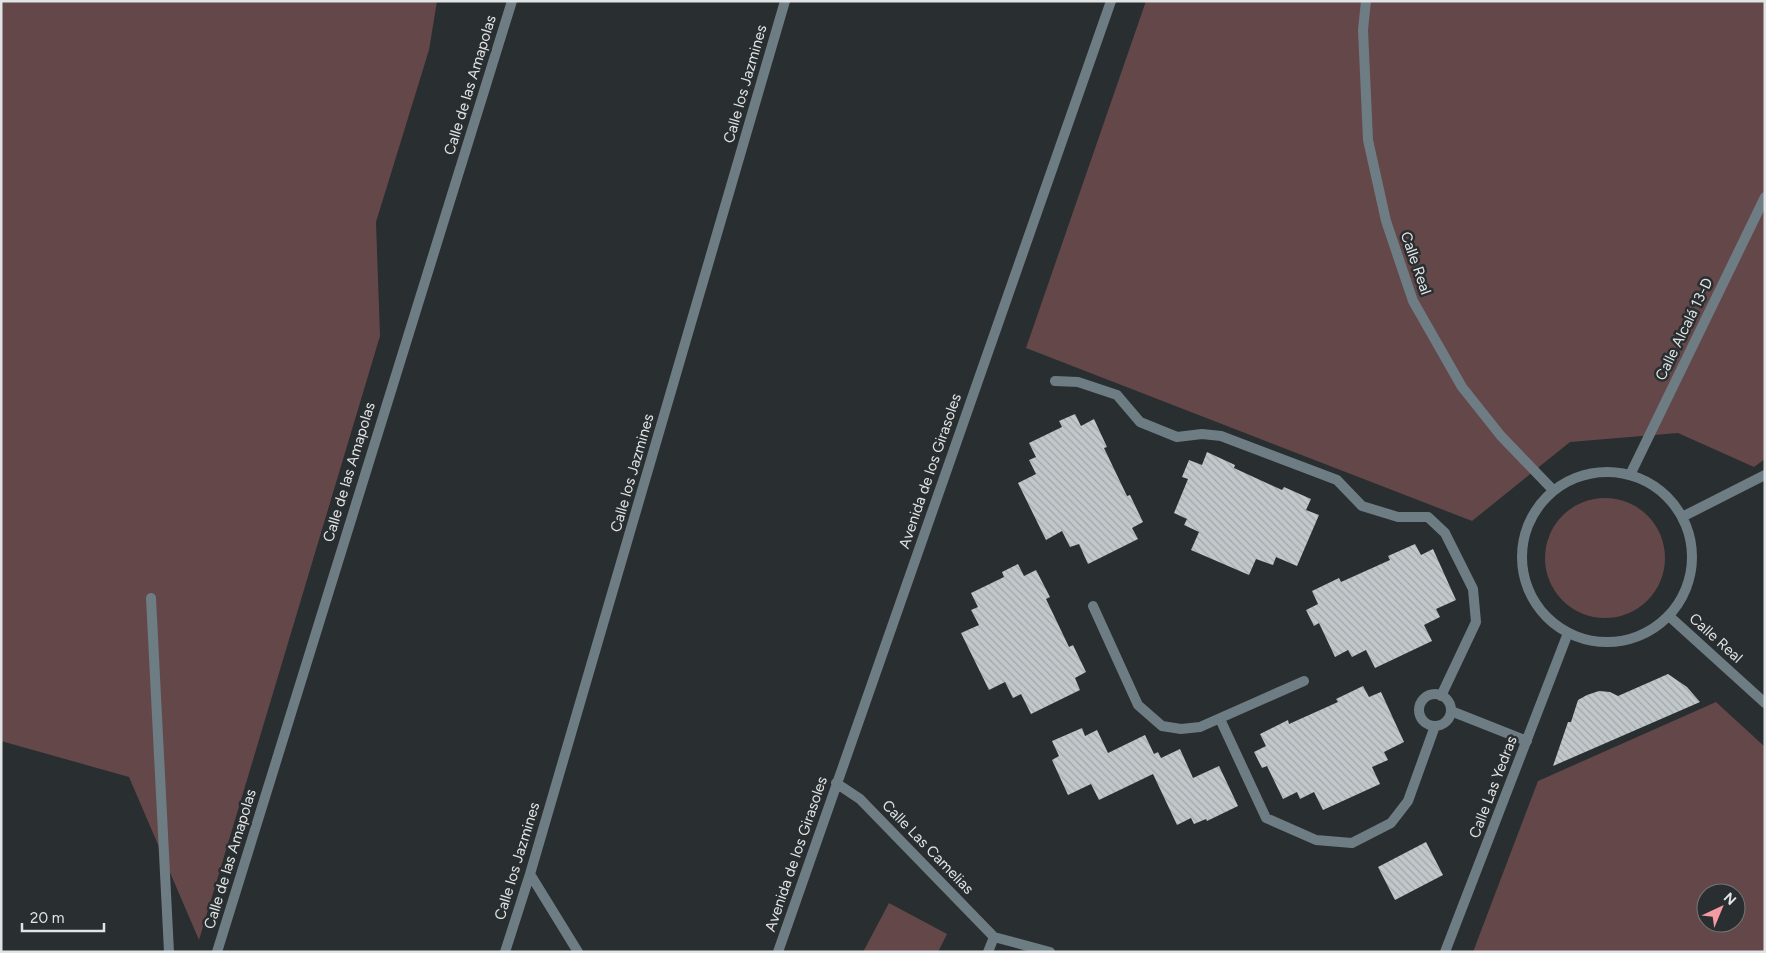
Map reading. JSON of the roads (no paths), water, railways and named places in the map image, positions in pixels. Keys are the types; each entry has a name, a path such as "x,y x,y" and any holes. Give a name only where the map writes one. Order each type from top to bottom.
{"street":[{"name":"Calle de las Amapolas","path":"218,952 512,1"},
{"name":"Calle los Jazmines","path":"505,952 530,874 785,1"},
{"name":"Avenida de los Girasoles","path":"778,952 1111,1"},
{"name":"Calle Real","path":"1366,1 1363,30 1368,140 1386,220 1413,301 1462,387 1501,436 1553,490"},
{"name":"Calle Alcalá 13-D","path":"1630,475 1765,197"},
{"path":"1055,381 1078,382 1117,395 1140,422 1177,437 1202,434 1221,436 1337,480 1362,506 1398,517 1428,517 1445,533 1473,590 1476,622 1441,696"},
{"path":"1603,472 1630,475 1651,484 1669,498 1682,517 1691,542 1692,569 1684,594 1669,616 1647,632 1622,641 1594,641 1568,633 1542,612 1525,582 1522,548 1531,516 1553,490 1577,477 1603,472"},
{"path":"1682,517 1765,475"},
{"path":"151,598 169,952"},
{"path":"1093,606 1138,705 1162,726 1181,729 1200,727 1304,681"},
{"name":"Calle Real","path":"1669,616 1765,703"},
{"name":"Calle Las Yedras","path":"1445,952 1568,633"},
{"path":"1435,694 1447,699 1451,711 1446,722 1435,726 1423,721 1419,710 1424,698 1435,694"},
{"path":"1451,711 1527,741"},
{"path":"1220,719 1266,818 1316,840 1352,843 1391,823 1408,801 1435,726"},
{"name":"Calle Las Camelias","path":"836,783 860,799 994,937"},
{"path":"530,874 578,952"},
{"path":"988,952 994,937 1050,952"}]}
